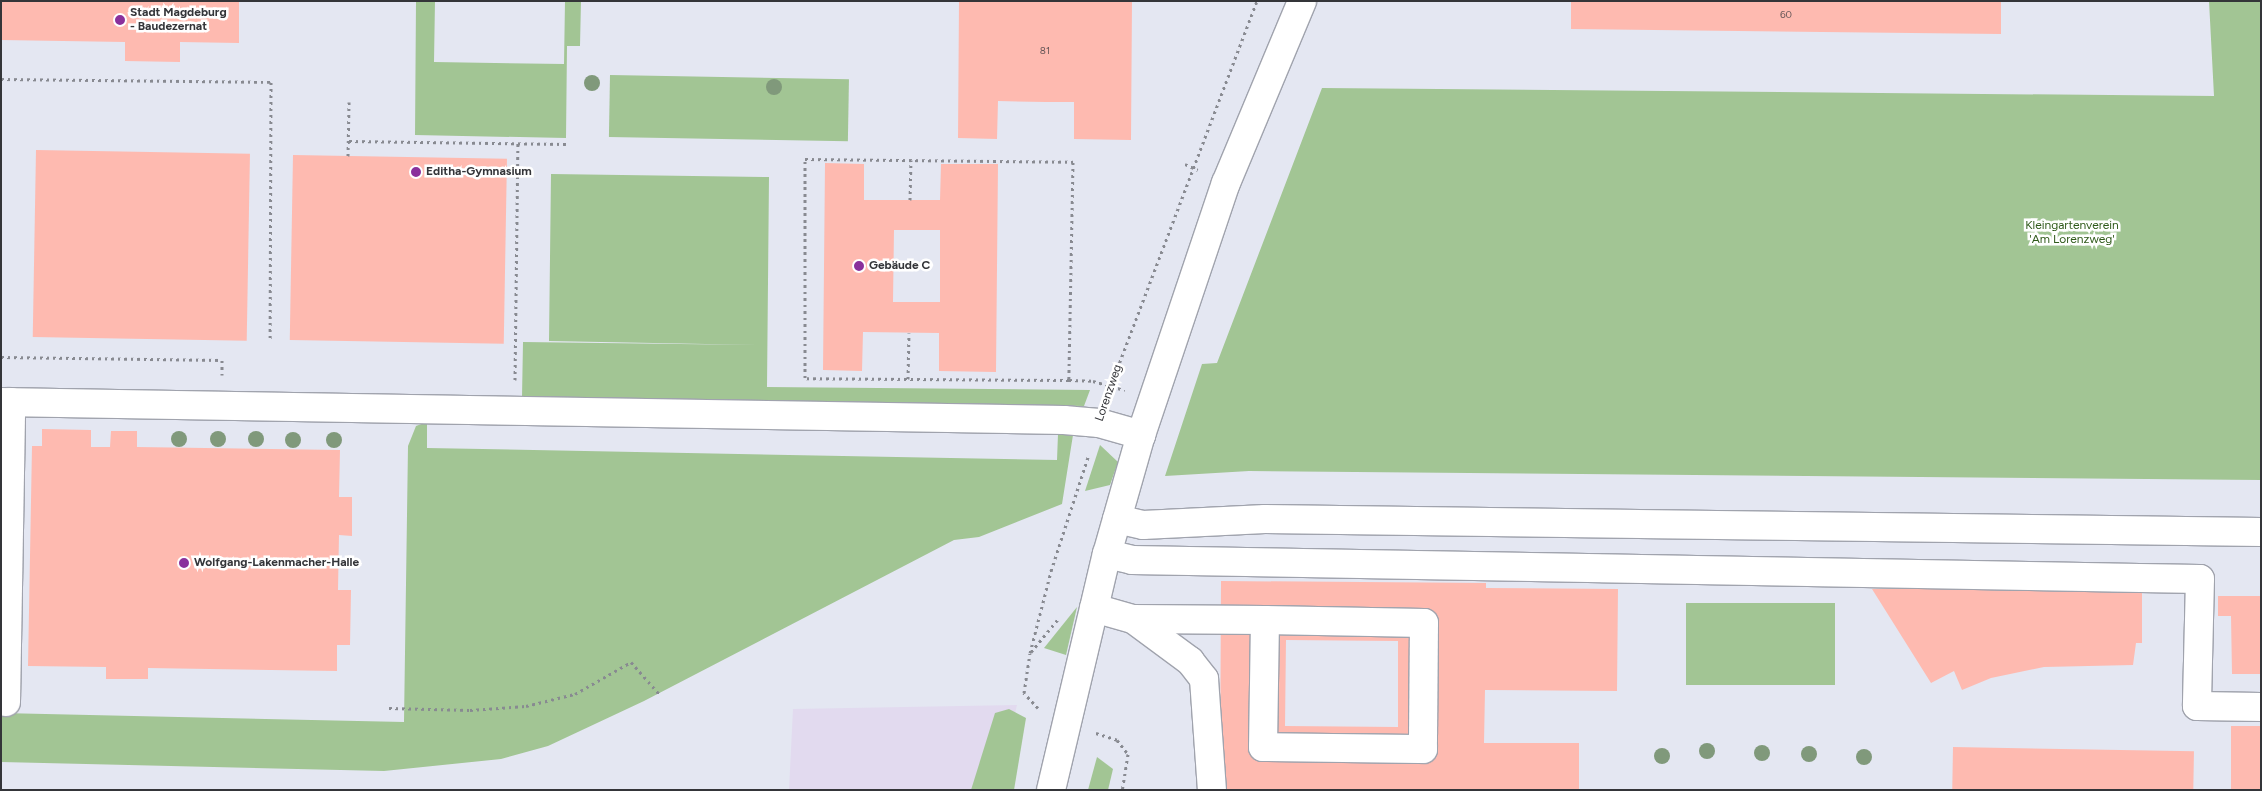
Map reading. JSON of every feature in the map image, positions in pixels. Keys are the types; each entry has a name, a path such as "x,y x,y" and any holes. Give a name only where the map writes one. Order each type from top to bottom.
{"street":[{"path":"1051,790 1055,718 1094,608 1140,435 1226,183 1302,1"},
{"path":"6,702 6,402 1099,423 1140,435"},
{"path":"1117,519 1143,525 1265,519 2261,532"},
{"path":"1107,554 1132,560 2200,579 2197,706 2261,707"},
{"path":"1094,608 1133,619 1265,620 1424,623 1423,749 1263,747 1265,620"},
{"path":"1133,619 1190,661 1204,679 1212,790"}],"path":[{"name":"Lorenzweg","path":"1055,718 1024,693 1030,653 1050,571 1110,386 1257,1"},
{"path":"1,79 271,82 270,340"},
{"path":"348,156 349,102"},
{"path":"349,141 566,144"},
{"path":"515,370 518,143"},
{"path":"1069,380 1073,162 805,159 804,378 1069,380 1110,386 1153,399"},
{"path":"910,160 910,200"},
{"path":"908,379 909,333"},
{"path":"1,357 222,360 221,405"},
{"path":"389,708 470,710 526,706 576,694 631,662 661,696"},
{"path":"1055,718 1117,740 1128,754 1122,790"}],"shaded area":[{"path":"1017,705 997,790 789,790 793,709"}],"green space":[{"path":"416,1 435,1 434,62 564,64 565,1 581,1 580,46 567,46 566,138 415,135"},
{"name":"Kleingartenverein 'Am Lorenzweg'","path":"2209,1 2261,1 2261,480 1249,471 1165,476 1202,364 1217,363 1322,88 2214,96"},
{"path":"610,75 849,79 848,141 609,137"},
{"path":"551,174 769,177 767,387 1090,390 1084,406 522,397 523,342 758,345 549,341"},
{"path":"427,422 427,448 1057,460 1058,434 1073,435 1062,504 979,537 954,540 644,701 548,746 501,759 384,771 1,762 1,713 404,722 408,446 416,426"},
{"path":"1100,445 1118,462 1110,485 1085,491"},
{"path":"1686,603 1835,603 1835,685 1686,685"},
{"path":"1077,607 1066,655 1044,648"},
{"path":"1009,709 1026,718 1014,790 971,790 995,713"},
{"path":"1097,757 1113,769 1108,790 1088,790"}],"building":[{"name":"Stadt Magdeburg - Baudezernat","path":"1,1 239,1 239,43 180,42 180,62 125,61 125,42 1,40"},
{"path":"959,1 1132,1 1131,140 1074,139 1074,102 998,101 997,139 958,138"},
{"path":"1571,1 2001,1 2001,34 1571,29"},
{"path":"36,150 250,154 247,341 33,337"},
{"path":"293,155 507,159 504,344 290,340"},
{"name":"Gebäude C","path":"825,163 864,164 864,200 940,200 941,164 998,164 996,372 939,371 939,333 863,332 862,371 823,370","holes":["894,230 940,230 940,302 893,302"]},
{"name":"Wolfgang-Lakenmacher-Halle","path":"42,429 91,430 91,447 110,447 111,431 137,431 137,447 340,450 339,497 352,497 352,536 339,535 338,590 351,590 350,645 337,645 337,671 148,668 148,679 106,679 106,667 28,666 32,446 42,446"},
{"path":"1221,581 1486,583 1486,588 1618,589 1617,691 1485,690 1484,743 1579,743 1579,790 1220,790","holes":["1286,640 1398,641 1398,727 1285,726"]},
{"path":"1872,589 2142,589 2142,643 2136,643 2133,665 2044,667 1991,678 1962,690 1954,671 1931,683"},
{"path":"2218,596 2261,596 2261,674 2232,674 2231,616 2218,616"},
{"path":"2231,726 2261,726 2261,790 2231,790"},
{"path":"1953,747 2194,751 2193,790 1952,790"}],"place":[{"name":"Stadt Magdeburg - Baudezernat","path":"120,20"},
{"name":"Editha-Gymnasium","path":"416,172"},
{"name":"Gebäude C","path":"859,266"},
{"name":"Wolfgang-Lakenmacher-Halle","path":"184,563"}]}
